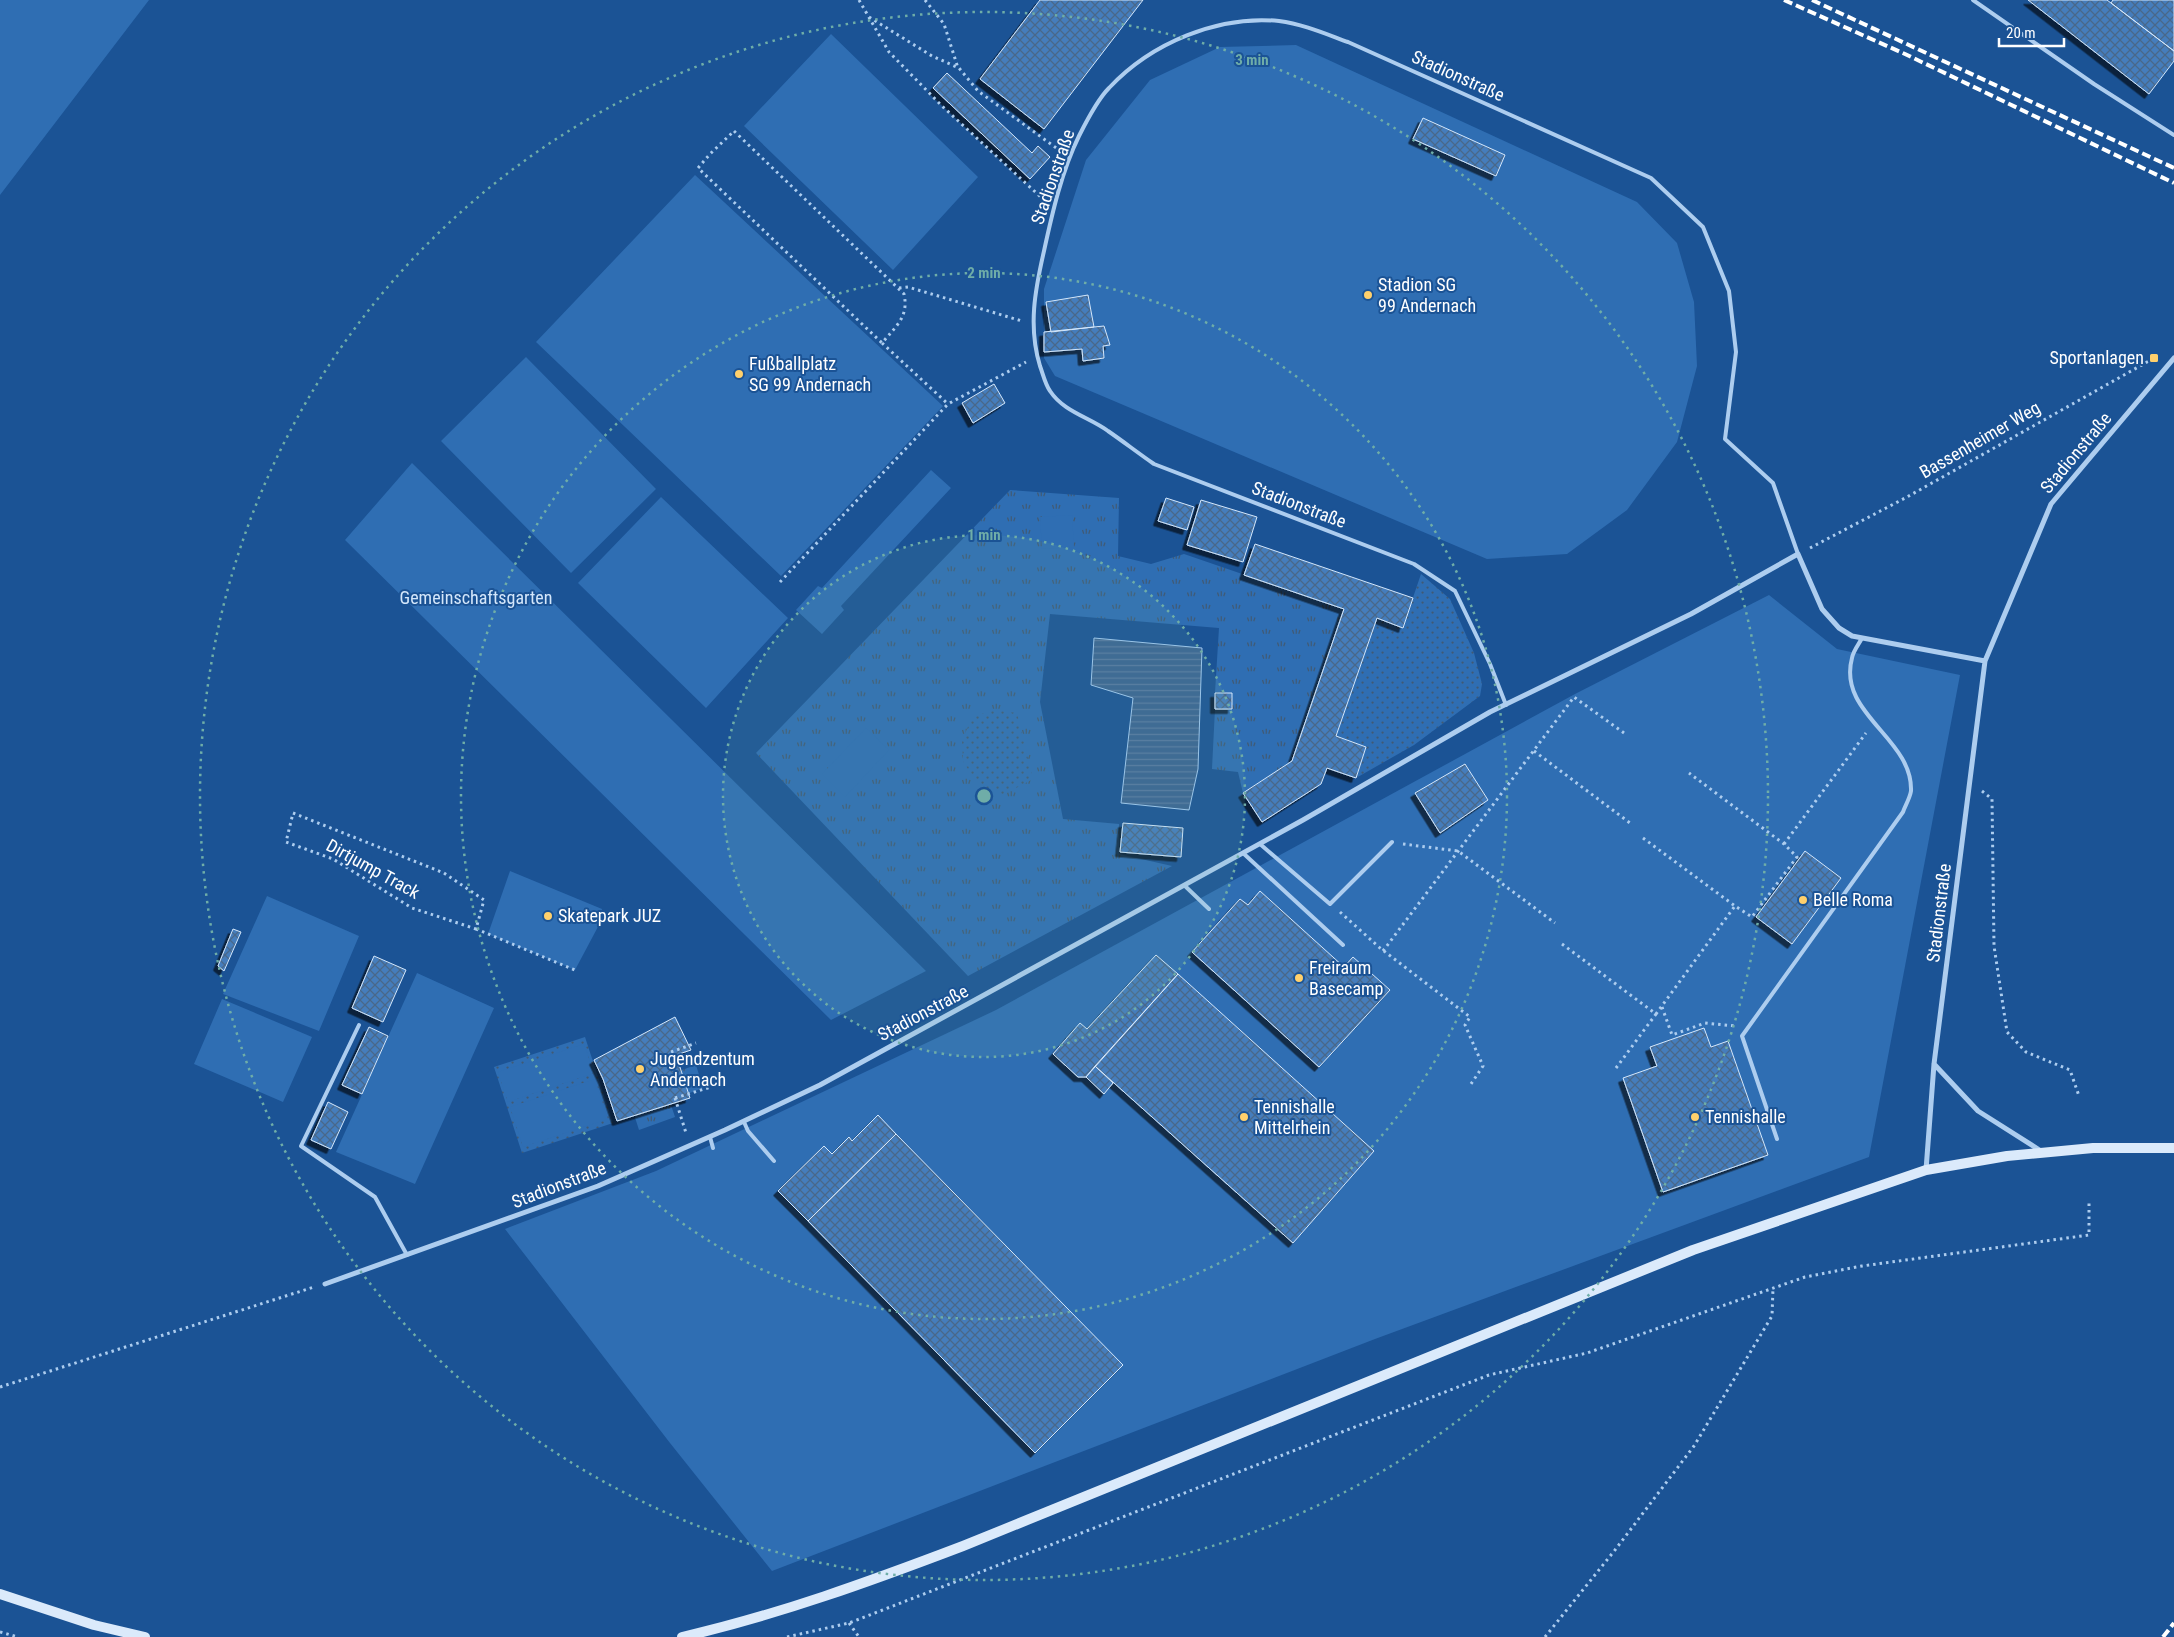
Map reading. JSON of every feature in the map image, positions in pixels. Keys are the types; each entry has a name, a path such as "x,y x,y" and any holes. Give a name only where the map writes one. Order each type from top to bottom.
{"street":[{"name":"Stadionstraße","path":"1926,1170 1934,1064 1985,661 2051,504 2174,358"},
{"name":"Stadionstraße","path":"325,1284 598,1186 744,1122 820,1085 1185,886 1490,712 1506,706 1691,614 1798,554 1822,609 1839,628 1852,636 1985,661"},
{"path":"1934,1064 1978,1112 2043,1153"},
{"path":"682,1637 745,1621 880,1577 972,1542 1693,1250 1926,1170 2007,1156 2093,1148 2174,1148"},
{"path":"0,1594 94,1625 145,1637"}],"lane":[{"path":"1972,0 2094,84 2174,135"},
{"name":"Stadionstraße","path":"1506,706 1490,664 1455,591 1414,564 1154,464 1107,430 1057,401 1048,389 1037,356 1032,324 1035,292 1053,208 1079,136 1108,89 1142,59 1169,43 1204,30 1242,21 1280,22 1309,28 1348,42 1651,178 1703,227 1729,291 1736,352 1725,439 1773,483 1798,554"},
{"path":"1777,1139 1742,1036 1903,812 1911,792 1909,774 1902,757 1863,709 1851,688 1850,671 1852,657 1862,638"},
{"path":"1260,844 1330,904 1392,842"},
{"path":"1243,853 1343,945"},
{"path":"1185,886 1208,909"},
{"path":"359,1025 301,1146 375,1197 407,1256"},
{"path":"744,1122 748,1131 774,1161"},
{"path":"710,1137 713,1148"}],"path":[{"path":"859,0 889,52 942,106 1053,208"},
{"path":"925,0 944,24 959,68 978,90 1071,159"},
{"path":"869,16 932,56 959,68"},
{"path":"882,343 903,318 906,305 904,294 734,131 698,168 882,343 948,404"},
{"path":"899,288 908,287 1032,324"},
{"name":"Bassenheimer Weg","path":"1798,554 1907,497 2160,355"},
{"path":"780,582 948,404 1037,356"},
{"path":"1383,950 1574,697 1624,734"},
{"path":"1784,844 1873,722"},
{"path":"1534,751 1630,823"},
{"path":"1643,838 1752,917 1797,857 1784,844 1689,773"},
{"path":"1970,781 1992,799 1994,946 2007,1032 2026,1052 2070,1070 2079,1096"},
{"name":"Dirtjump Track","path":"293,813 444,873 484,900 476,929 412,908 333,859 286,842 293,813"},
{"path":"1392,842 1458,851 1555,923"},
{"path":"1330,904 1383,950 1470,1017 1465,1025 1483,1066 1469,1088"},
{"path":"1616,1068 1735,906"},
{"path":"476,929 576,970"},
{"path":"1562,944 1656,1014"},
{"path":"1662,1006 1672,1034 1705,1023 1747,1028"},
{"path":"671,1052 696,1043"},
{"path":"693,1145 683,1126 675,1098 711,1088"},
{"path":"787,1637 849,1623 1489,1375 1587,1353 1805,1277 1862,1266 2089,1235 2089,1200"},
{"path":"0,1387 325,1284"},
{"path":"1545,1637 1615,1550 1694,1446 1772,1316 1773,1288"},
{"path":"849,1623 859,1637"},
{"path":"0,1632 18,1637"}],"green space":[{"path":"0,0 149,0 0,195"},
{"path":"831,34 978,177 893,270 744,126"},
{"name":"Stadion SG 99 Andernach","path":"1296,45 1637,202 1677,243 1694,302 1697,366 1677,442 1627,510 1567,554 1487,559 1055,376 1044,358 1044,289 1086,160 1150,80 1220,47"},
{"name":"Fußballplatz SG 99 Andernach","path":"695,175 943,406 781,576 536,342"},
{"path":"526,357 656,489 571,573 441,441"},
{"name":"Gemeinschaftsgarten","path":"412,463 926,971 831,1020 345,540"},
{"path":"931,470 951,488 841,606 844,610 822,634 796,610 818,586 822,588"},
{"path":"1010,490 1119,498 1118,556 1151,564 1184,554 1344,609 1292,761 1243,793 1238,772 1212,769 1215,709 1232,709 1232,694 1215,693 1219,628 1050,614 1040,702 1063,819 1119,824 1119,854 1172,866 968,976 756,753"},
{"path":"661,497 788,618 706,708 578,583"},
{"path":"1072,515 1074,547 1042,549 1040,517"},
{"path":"1421,574 1450,599 1474,653 1482,684 1480,696 1414,745 1356,778 1366,747 1336,736 1377,618 1403,627"},
{"path":"1769,595 1837,649 1960,675 1869,1157 1375,1339 772,1571 670,1443 505,1229 656,1171 996,1010 1575,694"},
{"path":"994,710 1017,713 1033,779 1003,795 977,784 963,761 962,741 972,717"},
{"path":"866,728 889,750 845,797 822,774"},
{"name":"Skatepark JUZ","path":"510,871 602,909 600,923 575,970 488,934"},
{"path":"267,896 359,936 319,1031 223,994"},
{"path":"417,973 494,1008 415,1184 336,1152"},
{"path":"222,999 312,1037 283,1102 194,1064"},
{"path":"585,1037 613,1123 522,1153 494,1067"},
{"path":"584,1044 594,1073 508,1102 498,1072"},
{"path":"696,1065 703,1088 687,1094 679,1071"},
{"path":"595,1079 608,1119 523,1147 510,1107"},
{"path":"669,1099 675,1117 639,1130 633,1111"}],"shaded area":[{"path":"1094,638 1202,648 1198,769 1189,810 1121,803 1133,698 1091,685"}],"building":[{"path":"1040,0 1143,0 1044,129 980,79"},
{"path":"2028,0 2107,0 2174,51 2174,61 2149,94"},
{"path":"2113,0 2174,0 2174,51 2111,3"},
{"path":"947,73 1032,153 1038,146 1050,157 1030,179 933,88"},
{"path":"1423,118 1505,155 1496,176 1413,139"},
{"path":"1088,295 1094,327 1051,332 1046,302"},
{"path":"1104,326 1110,345 1103,346 1104,358 1083,361 1082,349 1044,352 1044,332"},
{"path":"994,384 1005,403 973,423 962,403"},
{"path":"1166,498 1194,507 1187,530 1158,521"},
{"path":"1201,500 1257,517 1243,562 1187,545"},
{"path":"1255,544 1413,598 1403,628 1377,618 1336,736 1366,747 1356,778 1327,768 1321,784 1262,822 1243,793 1292,761 1344,609 1244,575"},
{"path":"1215,693 1232,693 1232,709 1215,709"},
{"path":"1465,764 1488,800 1440,833 1415,793"},
{"path":"1123,823 1183,828 1181,857 1120,852"},
{"path":"1805,851 1841,878 1792,944 1756,917"},
{"name":"Freiraum Basecamp","path":"1260,891 1344,967 1353,957 1390,990 1319,1067 1192,952 1240,899 1248,905"},
{"path":"233,929 241,932 224,971 218,966"},
{"path":"1156,955 1178,974 1086,1077 1078,1077 1053,1054 1080,1023 1087,1029"},
{"path":"374,956 406,970 383,1022 352,1008"},
{"name":"Tennishalle Mittelrhein","path":"1178,974 1374,1151 1293,1243 1095,1066"},
{"name":"Jugendzentum Andernach","path":"675,1017 691,1050 676,1055 690,1098 617,1121 603,1079 594,1060"},
{"path":"369,1027 388,1036 362,1094 342,1085"},
{"name":"Tennishalle","path":"1704,1028 1711,1047 1728,1041 1768,1155 1663,1192 1623,1078 1657,1066 1650,1047"},
{"path":"1095,1066 1113,1083 1104,1094 1086,1077"},
{"path":"328,1102 348,1112 331,1149 311,1140"},
{"path":"878,1115 896,1134 808,1221 778,1191 824,1146 832,1154 849,1137 852,1141"},
{"path":"896,1134 1123,1365 1035,1453 808,1221"}],"railway":[{"path":"1784,0 1905,54 2174,183"},
{"path":"1812,0 2174,168"},
{"path":"2163,1637 2174,1623"}],"place":[{"name":"Stadion SG 99 Andernach","path":"1368,295"},
{"name":"Sportanlagen","path":"2154,358"},
{"name":"Fußballplatz SG 99 Andernach","path":"739,374"},
{"name":"Belle Roma","path":"1803,900"},
{"name":"Skatepark JUZ","path":"548,916"},
{"name":"Freiraum Basecamp","path":"1299,978"},
{"name":"Jugendzentum Andernach","path":"640,1069"},
{"name":"Tennishalle Mittelrhein","path":"1244,1117"},
{"name":"Tennishalle","path":"1695,1117"}]}
